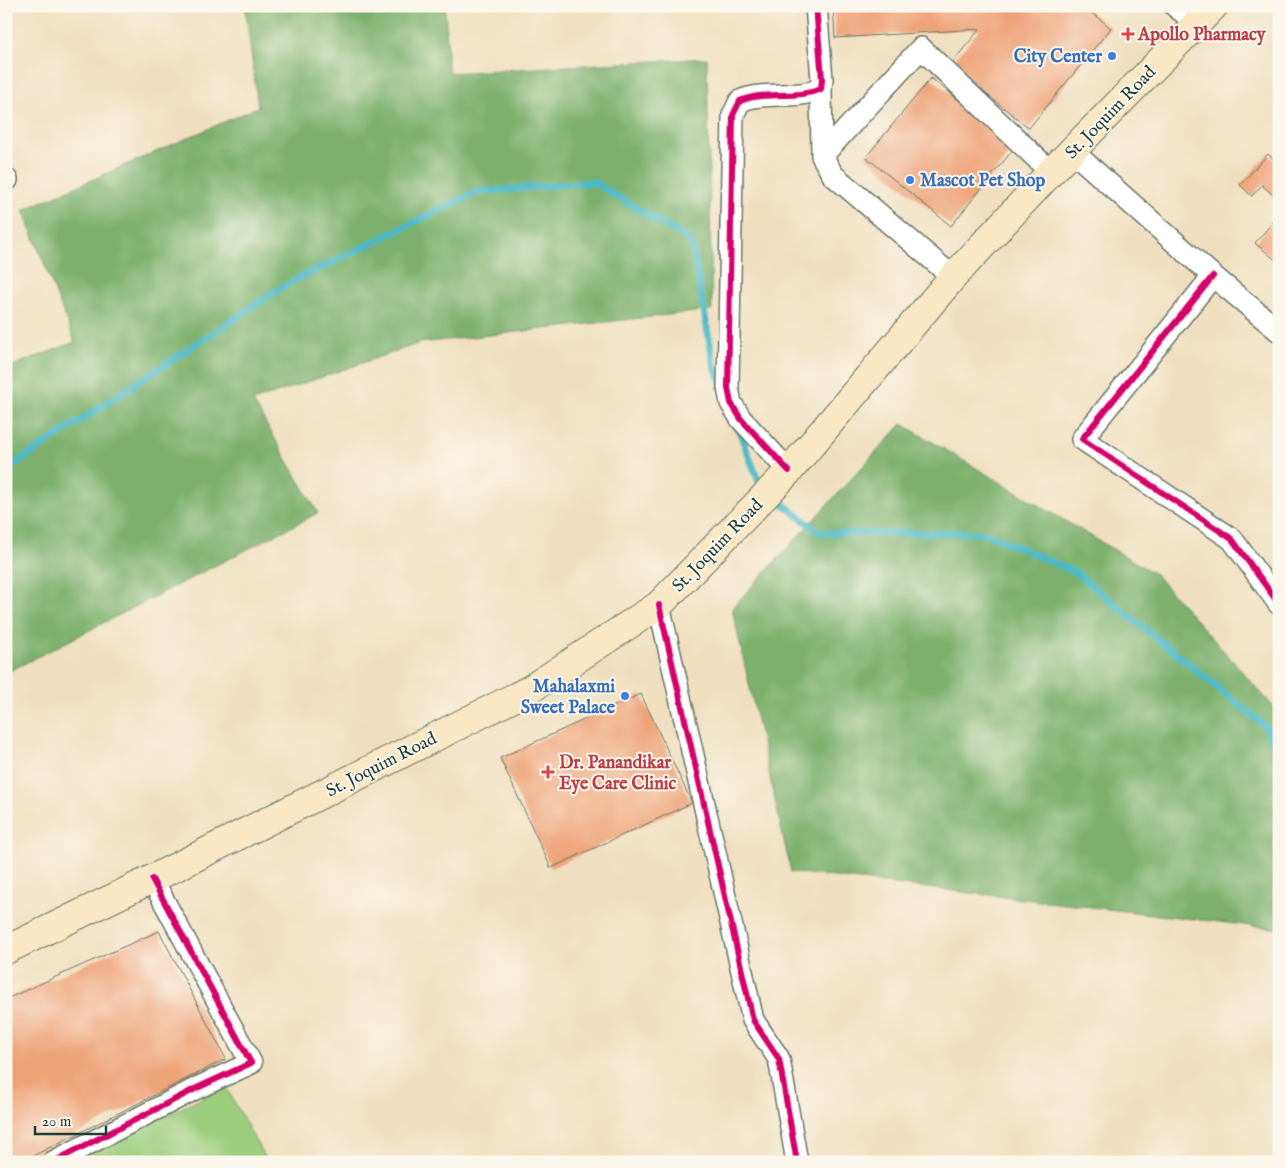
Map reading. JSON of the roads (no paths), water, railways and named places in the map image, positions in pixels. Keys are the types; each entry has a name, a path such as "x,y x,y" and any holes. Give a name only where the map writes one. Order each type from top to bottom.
{"main road":[{"name":"St. Joquim Road","path":"6,950 152,880 528,690 660,604 788,471 953,277 1051,172 1205,15"}],"street":[{"path":"816,6 822,79 822,156 833,175 953,277"},
{"path":"1175,6 1205,15"},
{"path":"822,156 921,48 1051,172"},
{"path":"788,471 741,419 731,403 728,388 733,115 740,101 753,96 811,93 821,89"},
{"path":"1072,151 1213,276 1279,331"},
{"path":"1213,276 1082,440 1232,540 1279,604"},
{"path":"660,604 753,1020 779,1059 798,1162"},
{"path":"53,1162 197,1088 251,1063 152,880"}],"waterway":[{"path":"6,470 287,284 477,192 593,182 691,241 714,365 721,383"},
{"path":"737,426 761,487 764,489"},
{"path":"773,496 820,533 985,533 1075,572 1265,726 1279,755"}],"place":[{"name":"Apollo Pharmacy","path":"1128,34"},
{"name":"City Center","path":"1112,56"},
{"name":"Mascot Pet Shop","path":"910,180"},
{"name":"Mahalaxmi Sweet Palace","path":"625,696"},
{"name":"Dr. Panandikar Eye Care Clinic","path":"548,772"}]}
